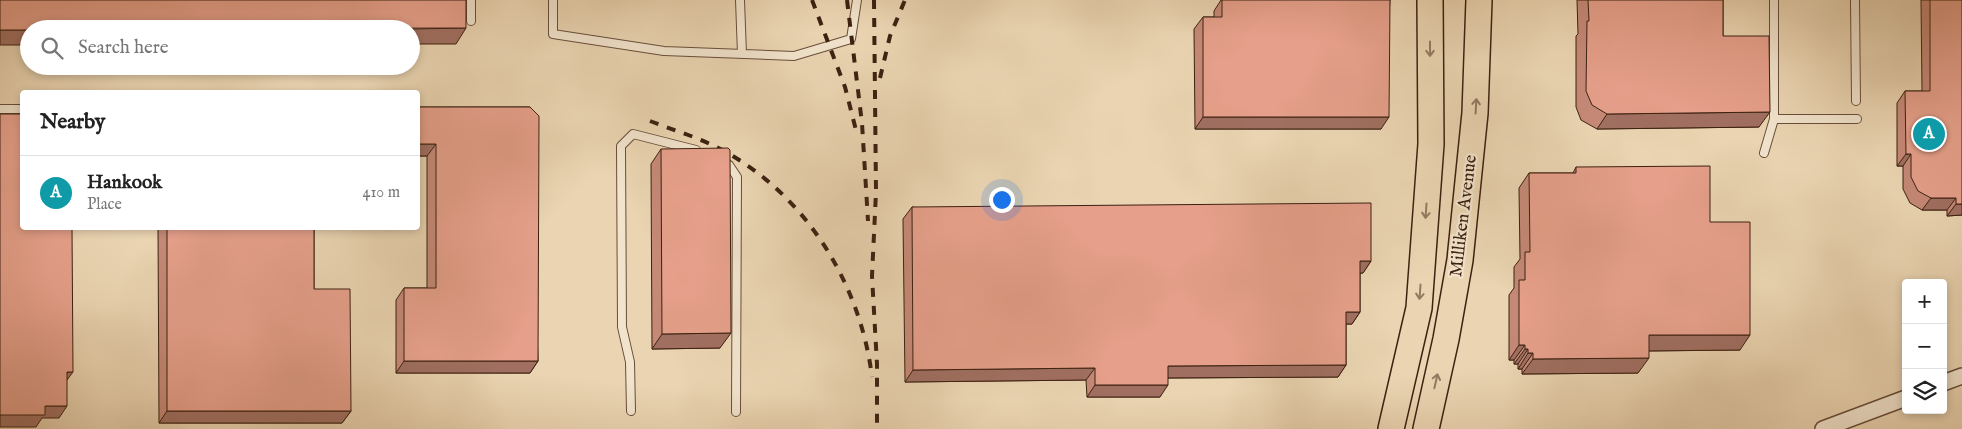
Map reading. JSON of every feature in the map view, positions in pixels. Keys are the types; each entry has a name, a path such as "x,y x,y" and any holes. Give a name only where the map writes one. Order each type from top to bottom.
{"main road":[{"name":"Milliken Avenue","path":"1391,429 1419,308 1431,144 1430,0"},
{"name":"Milliken Avenue","path":"1426,429 1446,339 1460,260 1475,113 1479,0"}],"street":[{"path":"1947,382 1962,376"},
{"path":"1823,429 1902,399"}],"lane":[{"path":"471,0 471,21"},
{"path":"553,0 553,34 664,51 794,56 851,38 857,0"},
{"path":"740,0 742,54"},
{"path":"1764,153 1774,119 1774,0"},
{"path":"1855,0 1856,101"},
{"path":"0,109 20,109"},
{"path":"1774,119 1856,119"},
{"path":"632,411 630,362 622,327 621,146 633,134 706,153"},
{"path":"715,155 729,165 737,177 736,412"}],"building":[{"path":"0,0 466,0 466,28 420,28 420,20 20,20 20,30 0,30"},
{"path":"1222,0 1390,0 1389,117 1203,117 1203,17 1222,17"},
{"path":"1588,0 1723,0 1723,36 1769,36 1770,112 1607,114 1592,105 1586,91"},
{"path":"1930,0 1962,0 1962,204 1956,204 1956,198 1931,198 1918,191 1911,177 1911,154 1906,154 1905,91 1930,91"},
{"path":"420,107 530,107 539,116 538,361 404,361 404,288 436,288 436,144 420,144"},
{"path":"0,114 20,114 20,230 72,230 73,372 67,372 67,406 45,406 45,415 0,415"},
{"path":"728,148 730,150 731,333 662,334 661,149"},
{"path":"1710,166 1710,222 1750,222 1750,335 1649,335 1649,358 1533,359 1533,353 1528,353 1525,345 1519,345 1519,280 1525,280 1525,252 1530,252 1529,173 1576,173 1576,167"},
{"path":"1371,203 1371,261 1360,261 1360,312 1346,312 1346,365 1168,366 1168,385 1095,385 1095,368 913,370 912,207"},
{"path":"167,230 314,230 314,289 350,289 351,411 167,411"}],"railway":[{"path":"812,0 845,87 856,130"},
{"path":"847,0 862,123 868,221"},
{"path":"874,0 876,192 872,276 877,364 877,429"},
{"path":"880,78 890,36 905,0"},
{"path":"650,121 710,144 742,162 772,184 798,210 820,239 839,271 854,305 865,341 872,377"}],"place":[{"name":"Hankook","path":"1929,134"}]}
